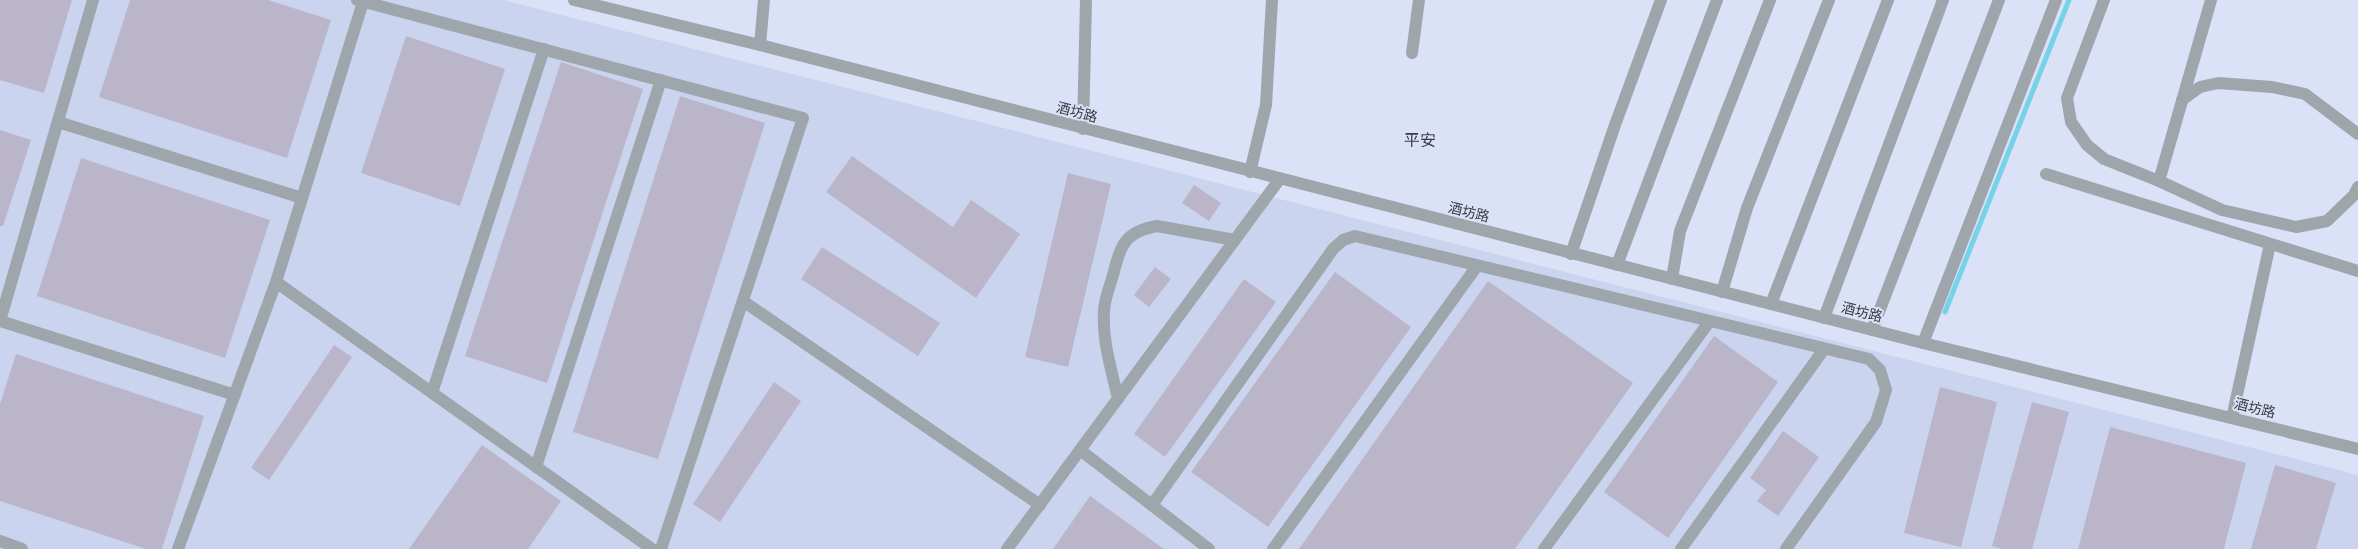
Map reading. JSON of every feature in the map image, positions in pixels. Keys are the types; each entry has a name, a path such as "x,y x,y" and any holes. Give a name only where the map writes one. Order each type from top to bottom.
{"street":[{"path":"93,0 0,321 235,395"},
{"name":"酒坊路","path":"574,0 760,45 1617,266 2358,450"},
{"path":"760,45 764,0"},
{"path":"1083,129 1086,0"},
{"path":"1250,172 1266,105 1272,0"},
{"path":"1412,53 1419,0"},
{"path":"1571,254 1615,125 1661,0"},
{"path":"1617,266 1717,0"},
{"path":"1672,279 1680,231 1770,0"},
{"path":"1722,292 1747,208 1829,0"},
{"path":"1771,304 1888,0"},
{"path":"1824,318 1943,0"},
{"path":"1872,330 1999,0"},
{"path":"1923,343 2056,0"},
{"path":"2104,0 2067,98 2071,122 2087,145 2104,159 2159,181 2222,210 2296,227 2327,221 2354,195 2358,187"},
{"path":"2159,181 2211,0"},
{"path":"178,549 276,282 360,1 803,118 661,549"},
{"path":"432,393 544,49"},
{"path":"536,467 661,80"},
{"path":"2182,100 2200,87 2218,83 2272,87 2305,94 2358,134"},
{"path":"58,122 302,198"},
{"path":"2046,174 2358,271"},
{"path":"1007,549 1279,180"},
{"path":"1118,399 1105,340 1104,311 1120,246 1131,235 1144,228 1157,226 1235,240"},
{"path":"1152,505 1333,249 1343,240 1355,236 1869,360 1880,370 1886,390 1876,422 1786,549"},
{"path":"2232,418 2270,244"},
{"path":"1274,549 1477,266"},
{"path":"276,282 652,549"},
{"path":"743,301 1040,504"},
{"path":"1544,549 1709,322"},
{"path":"1680,549 1824,349"},
{"path":"1080,450 1209,549"},
{"path":"0,541 22,549"}],"shaded area":[{"path":"0,0 503,0 2358,475 2358,549 0,549"}],"building":[{"path":"0,0 72,0 44,93 0,80"},
{"path":"130,0 268,0 331,20 287,158 99,97"},
{"path":"406,36 505,69 460,206 361,173"},
{"path":"561,62 643,89 547,383 465,356"},
{"path":"680,96 765,123 658,459 573,432"},
{"path":"0,130 31,140 3,226 0,226"},
{"path":"852,156 953,227 971,200 1020,234 976,298 826,192"},
{"path":"81,158 270,220 225,358 37,296"},
{"path":"1068,173 1111,184 1068,367 1025,357"},
{"path":"1194,185 1221,203 1209,221 1182,203"},
{"path":"822,247 940,323 918,356 801,279"},
{"path":"1155,267 1171,279 1149,307 1134,295"},
{"path":"1335,272 1411,327 1268,527 1191,472"},
{"path":"1244,279 1276,302 1165,457 1134,434"},
{"path":"1488,281 1633,383 1515,549 1299,549"},
{"path":"1714,336 1778,382 1668,538 1604,492"},
{"path":"334,345 352,357 269,480 251,468"},
{"path":"16,354 204,416 162,549 146,549 0,501 0,404"},
{"path":"774,382 801,401 720,522 693,504"},
{"path":"1940,387 1997,402 1961,547 1904,533"},
{"path":"2032,402 2069,412 2032,549 2002,549 1992,546"},
{"path":"2110,427 2246,463 2224,549 2078,549"},
{"path":"1783,431 1819,457 1778,516 1757,501 1766,490 1750,478"},
{"path":"482,445 561,501 528,549 409,549"},
{"path":"2275,465 2336,483 2316,549 2251,549"},
{"path":"1090,496 1164,549 1053,549"}],"waterway":[{"path":"1945,312 2069,0"}],"district":[{"name":"平安","path":"1420,140"}]}
